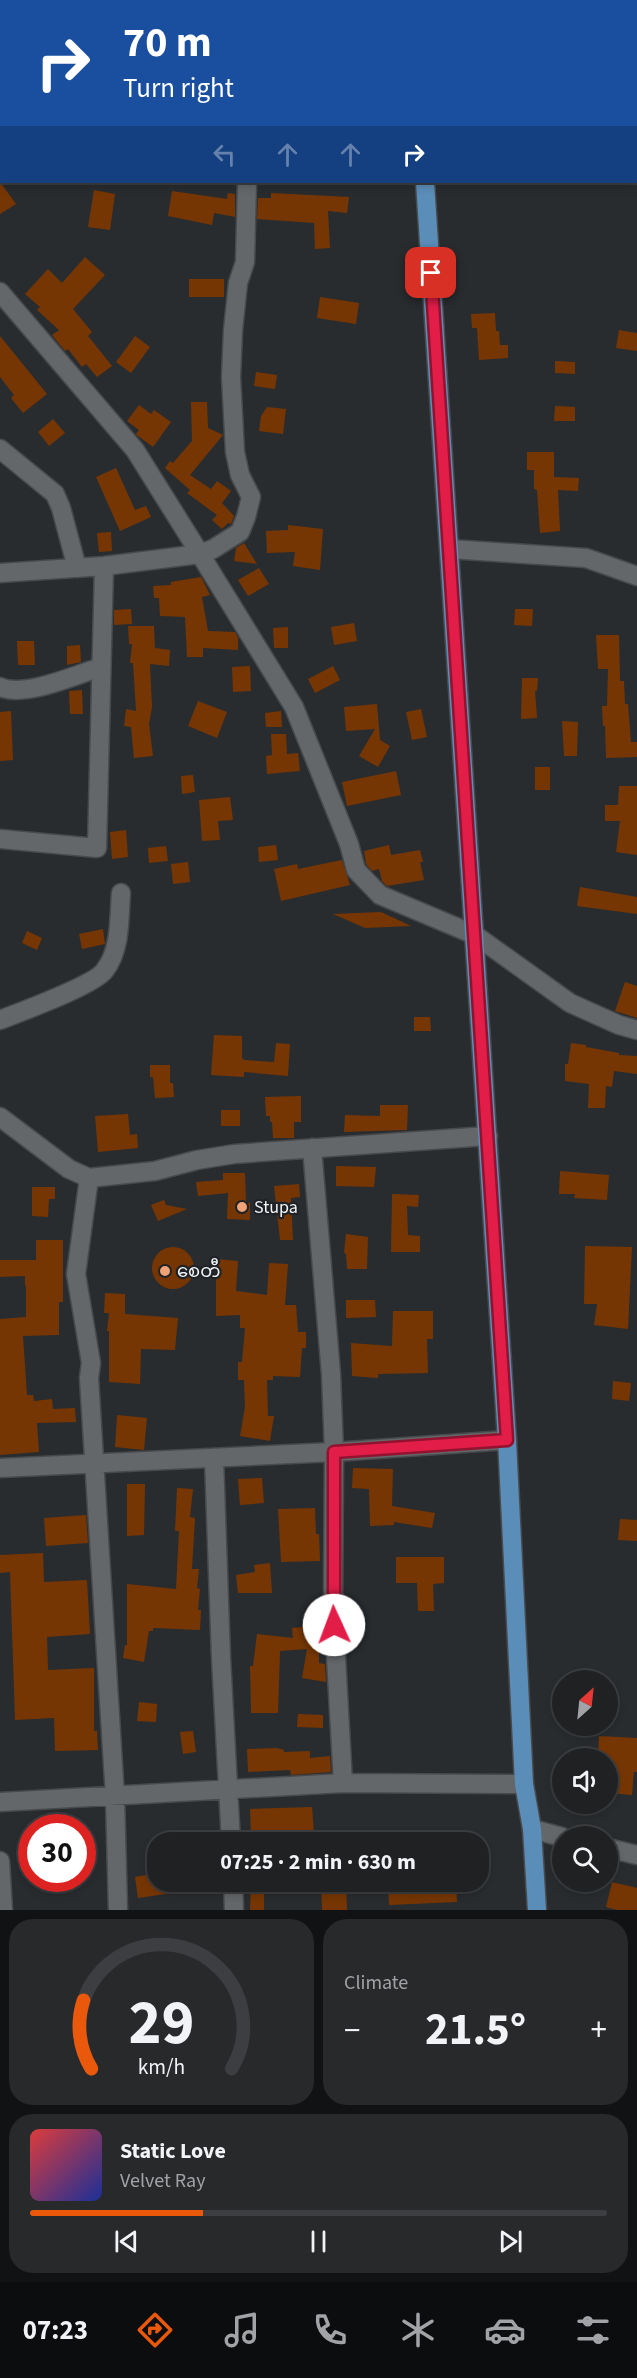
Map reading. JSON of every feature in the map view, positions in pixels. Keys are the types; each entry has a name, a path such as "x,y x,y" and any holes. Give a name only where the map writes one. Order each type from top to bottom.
{"main road":[{"path":"424,183 507,1440 524,1784 532,1829 537,1910"}],"street":[{"path":"0,573 104,566 200,554 213,549 240,532 251,497 240,475 235,452 231,377 238,283 245,262 248,183"},
{"path":"0,292 135,450 200,554 294,707 349,844 356,870 380,895 475,935 570,1003 619,1025 637,1030"},
{"path":"0,449 55,494 61,508 76,568"},
{"path":"449,549 586,558 637,576"},
{"path":"0,839 97,848 104,566"},
{"path":"0,687 17,691 31,689 101,667"},
{"path":"0,1020 67,993 105,972 117,945 122,893"},
{"path":"0,1117 69,1169 89,1178 155,1171 197,1160 234,1154 488,1136"},
{"path":"312,1148 331,1374 334,1452 333,1603 343,1783"},
{"path":"89,1178 76,1274 91,1363 89,1378 115,1797 118,1910"},
{"path":"0,1468 334,1452 507,1440"},
{"path":"214,1458 221,1659 231,1832"},
{"path":"0,1802 343,1783 524,1784"},
{"path":"532,1829 552,1834"},
{"path":"618,1850 637,1855"},
{"path":"0,1861 3,1910"},
{"path":"233,1892 234,1910"}],"building":[{"path":"0,183 1,183 16,204 0,214"},
{"path":"94,190 115,194 110,230 88,227"},
{"path":"172,191 227,199 228,193 235,194 235,217 214,213 212,225 168,216"},
{"path":"271,193 349,197 347,213 328,211 330,248 315,249 314,223 257,219 258,198 271,198"},
{"path":"85,257 105,275 73,309 92,332 88,336 112,366 97,377 86,364 82,367 68,349 65,351 52,335 59,330 37,310 40,307 25,294 48,269 62,283"},
{"path":"189,279 224,279 224,297 189,297"},
{"path":"320,297 359,303 356,324 317,318"},
{"path":"495,313 500,345 508,345 508,358 479,360 477,328 472,328 471,314"},
{"path":"619,330 637,333 637,351 616,348"},
{"path":"0,336 47,394 23,413 11,398 14,395 0,377"},
{"path":"135,336 150,347 131,373 116,362"},
{"path":"555,361 575,362 575,374 555,373"},
{"path":"256,372 277,375 275,389 254,386"},
{"path":"191,402 207,402 208,428 223,435 190,475 211,489 217,481 231,491 222,503 234,516 231,524 228,523 222,529 212,520 217,515 187,493 190,490 165,468 170,461 173,463 192,441"},
{"path":"139,405 151,414 154,410 171,422 153,447 136,434 139,430 127,421"},
{"path":"555,406 575,407 575,421 554,421"},
{"path":"267,407 286,409 283,434 259,431 261,416"},
{"path":"53,419 65,433 49,446 38,432"},
{"path":"527,452 554,452 554,477 579,478 578,491 558,490 560,531 540,533 537,490 534,489 534,470 527,470"},
{"path":"116,468 135,510 146,506 151,517 120,531 96,477"},
{"path":"288,525 323,529 320,570 293,566 295,552 267,553 266,531 288,530"},
{"path":"111,532 112,551 99,552 97,533"},
{"path":"244,543 257,564 234,561 236,548"},
{"path":"259,568 269,584 248,596 238,580"},
{"path":"201,577 210,595 202,597 208,631 235,632 238,638 238,650 203,648 203,657 187,657 185,617 160,616 159,598 154,598 153,586 171,585 171,582"},
{"path":"131,609 132,624 114,625 114,610"},
{"path":"515,609 533,609 532,626 514,625"},
{"path":"354,623 357,641 334,645 331,627"},
{"path":"128,626 154,626 155,648 170,650 169,666 150,664 152,707 149,724 153,756 134,758 131,727 124,726 126,709 136,711 133,663 130,663 132,644 129,644"},
{"path":"288,627 288,648 274,648 273,628"},
{"path":"596,635 619,635 620,681 624,681 631,742 637,742 637,757 606,758 602,706 607,706 608,669 598,669"},
{"path":"17,641 34,641 35,665 18,665"},
{"path":"80,645 81,662 67,665 67,646"},
{"path":"250,666 251,691 233,692 232,667"},
{"path":"333,666 340,680 315,693 308,679"},
{"path":"522,678 538,678 537,691 535,691 537,718 521,719"},
{"path":"82,690 83,714 70,714 69,691"},
{"path":"198,701 227,712 217,738 188,726"},
{"path":"377,704 380,740 390,746 378,767 359,756 375,729 346,731 344,707"},
{"path":"421,709 427,737 412,740 406,712"},
{"path":"11,711 13,760 0,761 0,712"},
{"path":"281,711 282,727 266,727 265,713"},
{"path":"562,721 578,722 577,756 564,756"},
{"path":"271,734 286,734 287,754 298,753 300,771 267,774 266,756 272,755"},
{"path":"535,767 550,767 550,790 535,790"},
{"path":"396,771 401,795 347,806 342,782"},
{"path":"193,775 195,792 182,794 181,776"},
{"path":"619,786 637,786 637,855 616,852 620,821 605,821 605,805 618,805"},
{"path":"230,797 233,820 218,821 220,840 202,841 199,800"},
{"path":"126,830 128,857 112,859 110,832"},
{"path":"276,845 278,860 259,862 258,847"},
{"path":"389,845 391,855 420,850 424,880 387,886 382,881 379,869 372,871 366,864 364,851"},
{"path":"166,846 168,861 149,863 148,848"},
{"path":"342,860 350,885 281,901 274,869 297,864 298,869"},
{"path":"188,862 190,882 173,884 171,864"},
{"path":"580,887 637,897 637,914 577,906"},
{"path":"381,912 411,926 365,928 333,914"},
{"path":"103,929 105,944 82,949 79,934"},
{"path":"27,931 42,938 37,950 22,943"},
{"path":"625,982 637,986 637,1018 615,1011"},
{"path":"414,1017 430,1017 431,1031 414,1031"},
{"path":"214,1035 242,1036 242,1058 244,1060 274,1062 276,1043 290,1044 288,1076 244,1072 244,1077 211,1075"},
{"path":"571,1043 619,1053 619,1055 637,1056 637,1074 614,1071 612,1087 606,1086 605,1108 588,1108 589,1084 565,1081 565,1064 568,1064"},
{"path":"150,1065 170,1065 170,1083 173,1083 174,1097 155,1098"},
{"path":"301,1096 301,1122 294,1122 294,1138 273,1138 272,1122 270,1122 270,1116 266,1116 265,1097"},
{"path":"380,1105 408,1105 407,1130 344,1132 345,1115 380,1116"},
{"path":"221,1110 240,1110 240,1126 221,1126"},
{"path":"128,1114 130,1135 137,1134 138,1148 98,1152 95,1116"},
{"path":"336,1166 376,1167 374,1187 336,1186"},
{"path":"560,1171 609,1175 607,1200 574,1198 575,1194 559,1194"},
{"path":"223,1173 245,1173 246,1203 250,1203 250,1220 227,1219 228,1193 198,1196 196,1182 223,1180"},
{"path":"299,1184 300,1197 291,1198 293,1240 280,1240 274,1186"},
{"path":"32,1187 55,1187 55,1199 49,1199 48,1217 32,1216"},
{"path":"392,1194 419,1195 418,1207 407,1206 408,1235 420,1236 420,1252 391,1252"},
{"path":"164,1200 166,1205 187,1209 158,1221 151,1205"},
{"path":"346,1234 368,1237 367,1269 347,1269 344,1253"},
{"path":"36,1240 63,1240 63,1302 59,1302 59,1335 23,1336 27,1395 33,1395 34,1401 52,1399 53,1409 75,1408 76,1422 37,1423 39,1452 0,1455 0,1319 26,1317 26,1286 25,1276 0,1277 0,1260 36,1260"},
{"path":"585,1246 632,1247 628,1329 594,1325 597,1304 584,1304"},
{"path":"173,1247 188,1253 194,1268 188,1283 173,1289 158,1283 152,1268 158,1253"},
{"path":"216,1259 238,1261 236,1291 267,1295 269,1263 288,1264 285,1305 296,1305 298,1332 306,1332 306,1348 302,1348 300,1377 273,1376 273,1380 267,1380 268,1416 274,1416 270,1441 240,1436 245,1407 244,1380 238,1380 238,1362 242,1362 245,1328 240,1328 240,1315 216,1316"},
{"path":"105,1293 125,1294 125,1314 178,1318 175,1350 141,1349 140,1384 109,1382 109,1331 107,1331 109,1313 104,1313"},
{"path":"346,1300 375,1300 376,1317 346,1318"},
{"path":"393,1311 433,1311 433,1339 427,1339 428,1373 378,1374 378,1378 352,1376 351,1343 392,1346"},
{"path":"613,1381 631,1383 629,1401 612,1399"},
{"path":"117,1415 147,1418 144,1450 115,1447"},
{"path":"353,1468 393,1469 392,1506 435,1513 432,1528 394,1522 394,1525 370,1526 369,1489 352,1488"},
{"path":"262,1478 264,1503 240,1505 238,1479"},
{"path":"127,1484 145,1484 144,1535 127,1536"},
{"path":"177,1488 193,1489 190,1517 195,1518 192,1569 199,1569 197,1588 200,1589 198,1610 201,1610 200,1630 153,1628 153,1631 149,1631 144,1662 123,1658 125,1645 127,1645 127,1584 176,1589 179,1531 175,1531"},
{"path":"315,1508 320,1561 281,1562 278,1509"},
{"path":"86,1515 88,1543 46,1546 44,1518"},
{"path":"620,1519 637,1520 637,1541 618,1540"},
{"path":"43,1553 44,1582 87,1580 90,1634 47,1637 48,1670 94,1668 94,1731 97,1731 98,1750 55,1751 54,1718 15,1720 10,1572 0,1573 0,1555"},
{"path":"396,1557 444,1557 444,1583 433,1584 434,1611 418,1611 417,1583 396,1583"},
{"path":"270,1563 272,1593 238,1593 236,1575 255,1572 254,1565"},
{"path":"312,1619 318,1619 319,1641 322,1642 322,1649 319,1649 319,1663 325,1664 326,1682 302,1678 307,1649 280,1651 278,1713 251,1713 250,1666 253,1666 257,1634 293,1638 292,1628 311,1626"},
{"path":"139,1702 157,1704 156,1722 137,1721"},
{"path":"298,1714 323,1715 323,1728 297,1727"},
{"path":"193,1731 196,1752 183,1754 180,1732"},
{"path":"599,1736 637,1738 637,1772 634,1772 632,1795 618,1794 618,1748 598,1748"},
{"path":"277,1748 284,1752 310,1751 310,1758 330,1756 331,1772 291,1775 290,1770 248,1772 247,1749"},
{"path":"312,1807 314,1832 251,1832 250,1809"},
{"path":"147,1875 147,1892 172,1893 138,1898 135,1877"},
{"path":"618,1883 637,1888 637,1910 617,1910 606,1907 610,1892 618,1892"},
{"path":"251,1892 264,1892 264,1910 250,1910"},
{"path":"321,1892 346,1892 347,1910 322,1910"},
{"path":"388,1892 457,1892 457,1902 389,1905"}],"place":[{"name":"Stupa","path":"242,1207"},
{"name":"စေတီ","path":"165,1271"}],"route":[{"path":"334,1625 334,1452 507,1440 431,273"}]}
